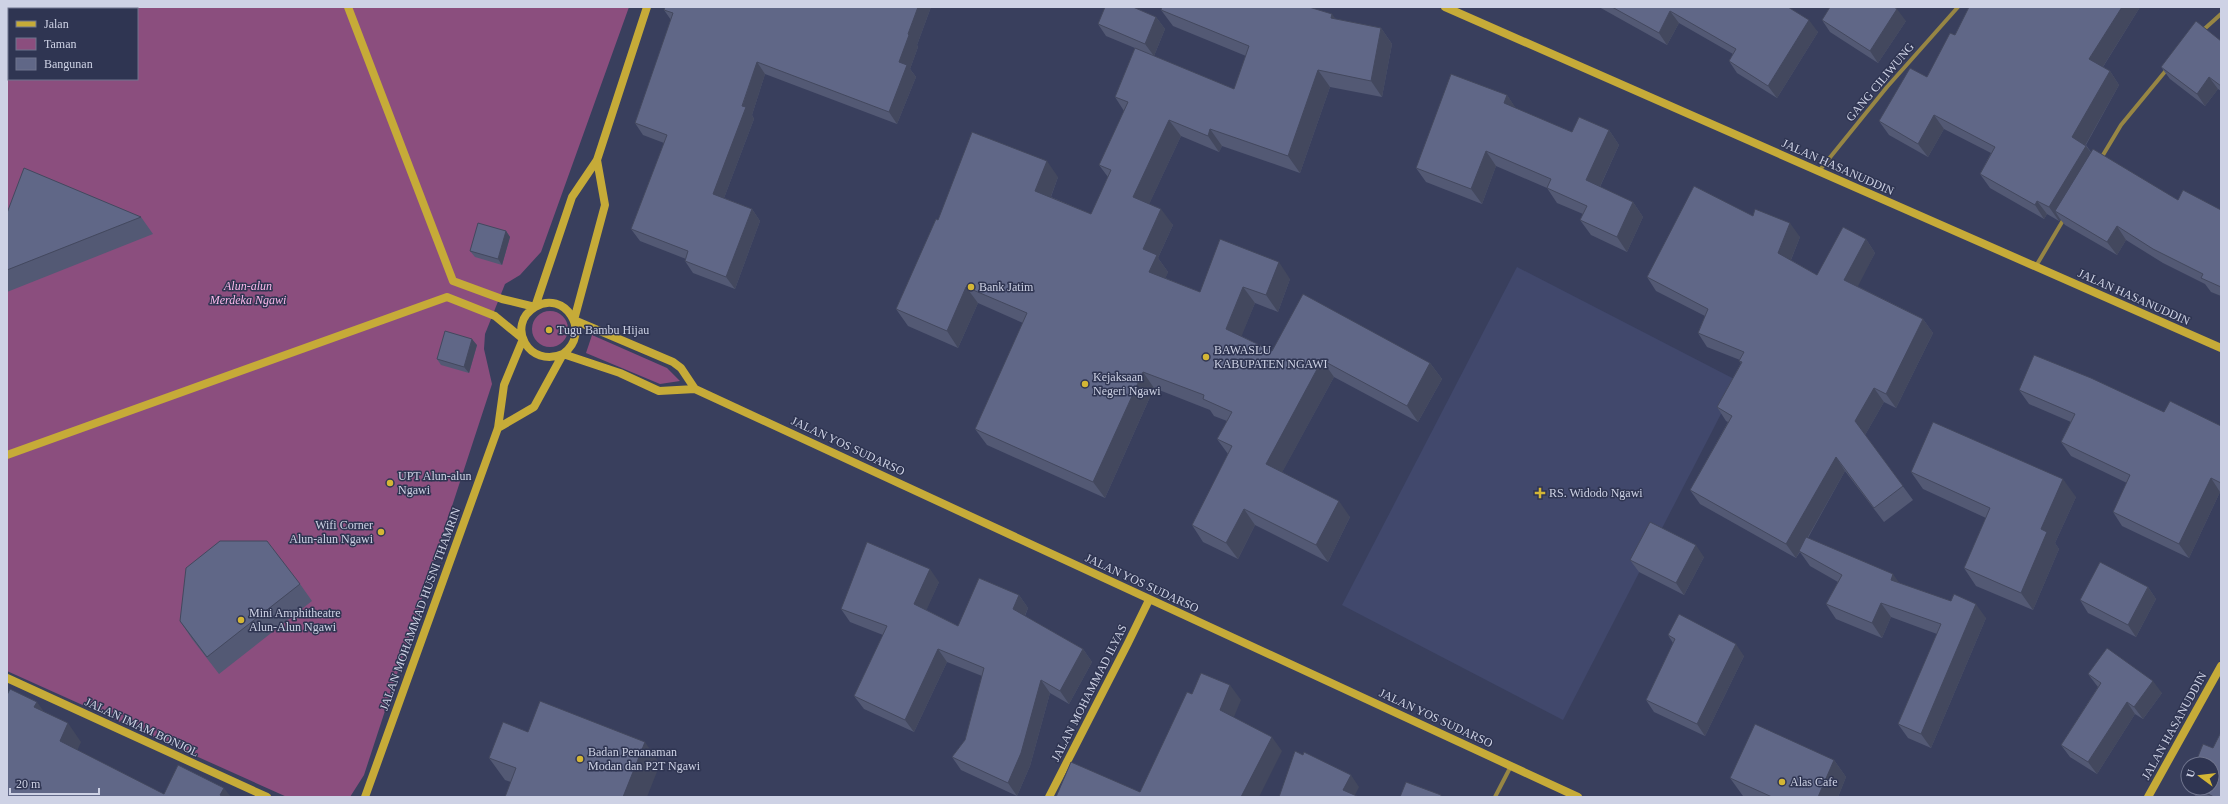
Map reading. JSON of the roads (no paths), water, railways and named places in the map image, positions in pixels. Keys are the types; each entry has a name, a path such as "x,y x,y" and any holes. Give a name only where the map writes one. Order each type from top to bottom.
{"main road":[{"path":"348,7 453,281 502,299 535,307"},
{"path":"535,307 572,196 597,160 647,7"},
{"name":"JALAN HASANUDDIN","path":"1445,7 2221,348"},
{"path":"574,320 605,206 597,160"},
{"path":"7,455 447,297 495,316 523,339 530,350 536,354 550,358 563,354 568,350 575,339 576,326 574,320 566,309 555,303 541,304 535,307 525,317 522,332 523,339"},
{"name":"JALAN YOS SUDARSO","path":"574,320 673,362 681,368 696,388 1149,600 1578,797"},
{"name":"JALAN MOHAMMAD HUSNI THAMRIN","path":"365,797 498,428 504,385 523,339"},
{"path":"498,428 534,407 563,354"},
{"name":"JALAN YOS SUDARSO","path":"563,354 620,373 659,391 696,388"},
{"name":"JALAN MOHAMMAD ILYAS","path":"1048,797 1149,600"},
{"name":"JALAN HASANUDDIN","path":"2148,797 2221,666"},
{"name":"JALAN IMAM BONJOL","path":"7,678 267,797"}],"street":[{"name":"GANG CILIWUNG","path":"1819,171 1887,87 1958,7"},
{"path":"2195,38 2221,14"},
{"path":"2096,165 2121,125 2170,66"},
{"path":"2036,267 2068,213"},
{"path":"1495,797 1511,766"}],"place":[{"name":"Bank Jatim","path":"971,287"},
{"name":"Tugu Bambu Hijau","path":"549,330"},
{"name":"BAWASLU KABUPATEN NGAWI","path":"1206,357"},
{"name":"Kejaksaan Negeri Ngawi","path":"1085,384"},
{"name":"UPT Alun-alun Ngawi","path":"390,483"},
{"name":"RS. Widodo Ngawi","path":"1540,493"},
{"name":"Wifi Corner Alun-alun Ngawi","path":"381,532"},
{"name":"Mini Amphitheatre Alun-Alun Ngawi","path":"241,620"},
{"name":"Badan Penanaman Modan dan P2T Ngawi","path":"580,759"},
{"name":"Alas Cafe","path":"1782,782"}],"park label":[{"name":"Alun-alun Merdeka Ngawi","path":"248,293"}]}
